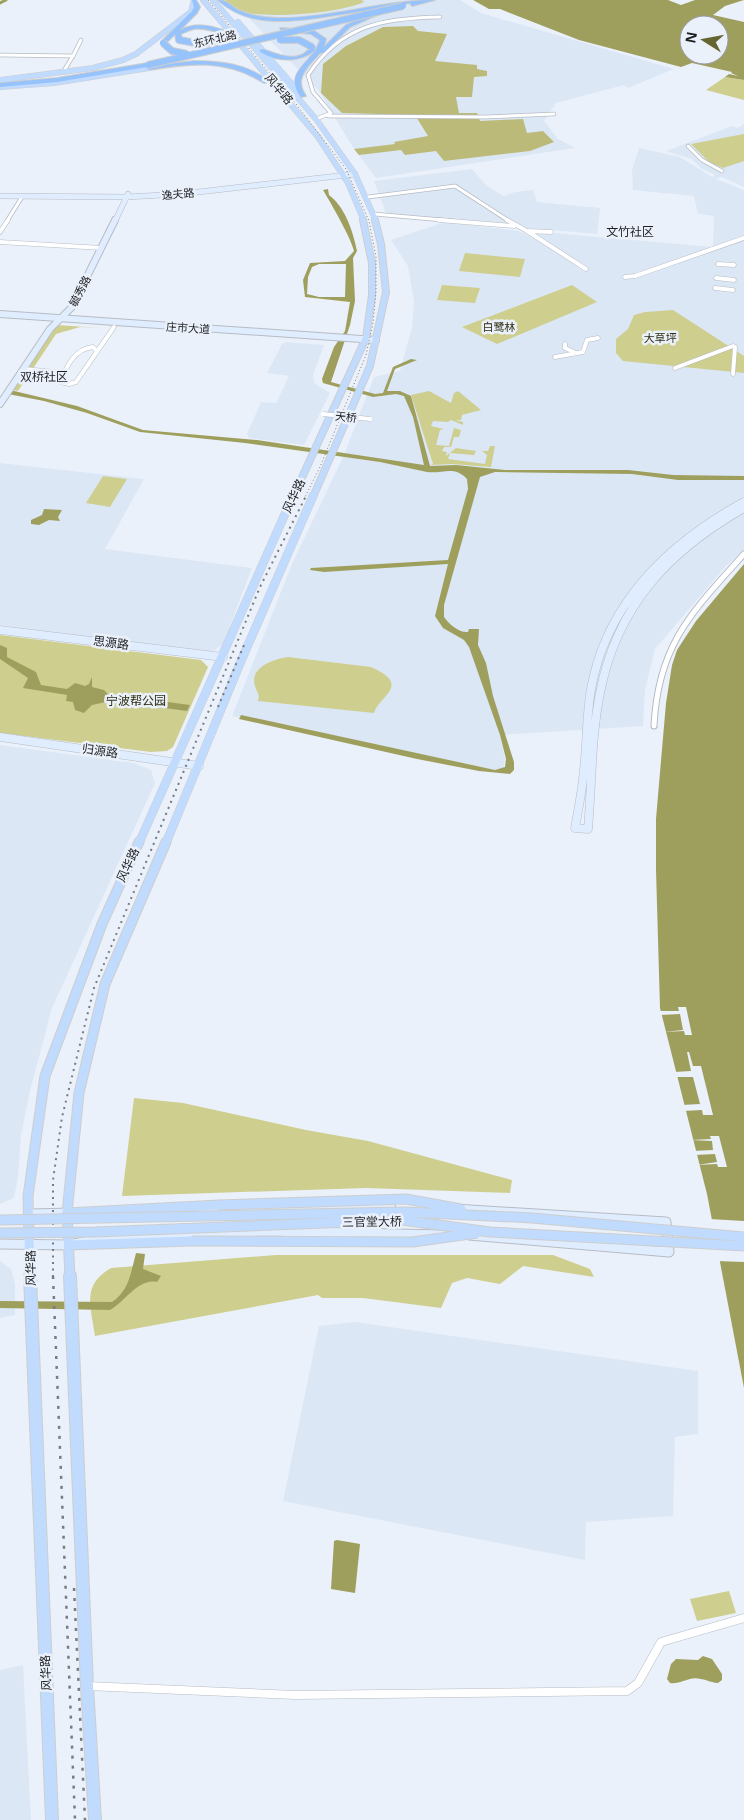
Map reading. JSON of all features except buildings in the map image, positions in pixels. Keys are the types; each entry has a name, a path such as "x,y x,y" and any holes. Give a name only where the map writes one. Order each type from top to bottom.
{"highway":[{"path":"197,0 195,12 179,30 165,40 164,46 178,53 200,54 376,14"},
{"path":"221,0 229,8 248,15 278,19 401,5"},
{"name":"东环北路","path":"0,83 148,64 418,0"},
{"name":"东环北路","path":"401,5 432,0"},
{"path":"297,82 300,75 341,31 357,21 401,5"},
{"path":"179,30 180,40 184,42 211,43 371,9"},
{"path":"179,30 210,27 224,32"},
{"path":"148,64 282,29 310,31 321,36 324,42 300,71 297,82 298,89 303,96"},
{"path":"148,64 285,39 299,40 312,47 310,52 305,55 293,58 279,57 262,51"},
{"path":"148,64 211,63 246,70 266,82"},
{"name":"东环北路","path":"0,83 57,74 148,64"},
{"path":"66,75 138,70"}],"main road":[{"path":"57,74 66,75 108,64 136,54 191,12 197,0 266,82 304,118"},
{"name":"风华路","path":"95,1820 87,1686 67,1213 79,1093 105,984 124,935 199,766 238,669 370,366 386,292 381,244 368,197 304,118 197,0"},
{"path":"213,0 314,118"},
{"path":"217,0 303,96 313,109 314,118"},
{"path":"0,83 54,83 138,70 148,64"},
{"name":"风华路","path":"52,1820 32,1346 31,1244 28,1196 34,1145 45,1076 102,924 223,656 254,580 362,342 373,277 370,244 363,214 349,173 314,118"},
{"path":"67,1213 219,1205 406,1199 488,1214"},
{"name":"三官堂大桥","path":"0,1220 314,1212 488,1214 744,1237"},
{"name":"三官堂大桥","path":"0,1233 95,1232 402,1220 490,1232 744,1246"},
{"path":"69,1245 192,1241 413,1242 490,1232"}],"street":[{"path":"328,116 331,111 312,91 308,84 308,75 341,38 365,27 392,20 440,17"},
{"path":"66,75 65,69 81,40"},
{"path":"0,55 73,56"},
{"path":"314,118 328,116 486,117 554,114"},
{"path":"688,146 702,160 722,172"},
{"name":"逸夫路","path":"0,196 181,194 349,173"},
{"path":"368,197 455,186 586,269"},
{"name":"逸夫路","path":"0,191 127,195"},
{"name":"毓秀路","path":"0,404 55,323 62,319 72,307 127,195"},
{"path":"0,232 22,197"},
{"path":"374,214 518,226"},
{"path":"527,231 551,232"},
{"path":"625,277 635,276 744,238"},
{"path":"0,242 102,248"},
{"path":"718,264 734,265"},
{"path":"716,278 734,280"},
{"path":"715,288 734,290"},
{"name":"庄市大道","path":"0,314 376,342"},
{"name":"庄市大道","path":"0,319 334,340"},
{"path":"96,351 93,347 84,347 76,352 60,382 69,384 76,382 114,327"},
{"path":"555,357 574,352 583,352 586,340 598,338"},
{"path":"565,344 565,348 574,352"},
{"path":"675,368 734,346 733,374"},
{"path":"24,369 64,373"},
{"name":"天桥","path":"323,414 370,419"},
{"path":"744,502 709,521 662,559 641,581 610,627 591,688 583,780 575,828 588,829 591,782 604,675 627,615 648,583 672,556 717,522 744,508"},
{"path":"654,726 655,702 659,681 674,641 705,598 744,554"},
{"name":"思源路","path":"0,630 223,656"},
{"name":"归源路","path":"0,737 199,766"},
{"path":"0,1244 69,1245 108,1237 266,1231 464,1235 669,1252 666,1222 490,1210 375,1208 29,1214"},
{"path":"87,1686 295,1695 627,1691 638,1683 661,1642 744,1618"}],"shaded area":[{"path":"231,0 460,0 481,13 674,69 628,88 624,85 556,103 544,121 558,139 575,148 376,178 352,146 319,91"},
{"path":"473,0 668,0 681,5 695,0 744,0 725,6 713,15 679,15 679,65 686,65 681,67 579,40 500,9 489,9"},
{"path":"729,19 744,22 744,80 725,77 729,74 738,76 732,72 701,65 729,65"},
{"path":"413,26 418,31 447,34 435,61 477,65 477,69 487,71 487,76 474,77 472,97 456,97 459,113 477,113 480,121 523,119 527,133 543,131 554,142 530,151 444,161 436,151 405,155 401,150 359,155 354,149 395,144 394,142 428,136 415,115 342,113 321,93 323,64 346,46 383,27"},
{"path":"744,124 744,187 722,177 716,179 744,190 744,550 726,566 655,649 645,690 643,726 500,735 505,759 503,771 486,770 232,716 292,564 344,455 374,377 400,371 412,327 414,302 408,266 391,240 445,222 518,231 528,235 542,232 713,247 714,216 698,214 694,196 633,190 632,170 639,148 680,157 712,177 715,175 702,169 691,159 666,151 732,126 738,128"},
{"path":"472,169 487,186 504,196 515,192 533,190 537,202 600,208 597,234 387,216 374,181"},
{"path":"328,189 329,195 344,213 351,228 357,251 353,258 355,301 350,325 331,382 375,394 383,393 393,367 411,359 417,360 395,369 387,391 400,391 411,396 430,466 456,465 505,470 628,470 673,475 744,476 744,480 678,480 632,474 495,472 480,477 444,605 444,617 458,630 468,632 469,629 479,629 478,645 486,663 493,696 514,762 514,770 510,774 479,771 417,759 239,719 241,715 495,770 505,767 506,759 500,735 469,647 464,640 443,628 435,616 448,564 324,572 310,570 311,568 448,560 468,489 467,479 462,475 453,471 427,472 380,462 245,443 140,432 87,413 44,401 8,394 10,390 77,406 143,430 257,440 424,465 413,417 404,396 396,394 373,397 323,383 322,379 334,347 345,331 350,302 305,297 303,280 310,263 345,261 354,251 336,212 323,190","holes":["319,264 346,264 345,297 319,297 307,294 308,277 312,267"]},
{"path":"286,342 324,345 313,375 314,383 330,393 304,445 249,438 247,434 261,402 276,403 289,376 267,373 282,344"},
{"path":"0,463 144,479 105,549 252,568 223,644 215,650 200,652 0,625"},
{"path":"44,509 62,510 58,517 60,521 49,520 39,525 31,524 31,520 42,515"},
{"path":"744,564 744,1388 707,1194 660,1008 656,819 666,703 672,665 677,650 696,621"},
{"path":"0,645 7,648 7,657 36,672 41,685 67,689 75,683 85,686 89,684 92,677 92,687 104,690 108,694 190,705 187,711 111,701 92,705 84,713 75,710 73,702 66,701 67,695 23,688 28,678 0,659"},
{"path":"0,745 134,763 151,770 155,783 52,1008 30,1091 21,1135 18,1178 14,1198 0,1204"},
{"path":"136,1253 145,1254 143,1269 161,1276 157,1282 150,1282 138,1287 110,1310 0,1308 0,1301 112,1302 118,1298 126,1287"},
{"path":"0,1261 11,1269 15,1284 15,1315 0,1318"},
{"path":"355,1322 698,1371 698,1434 675,1437 673,1516 586,1522 585,1560 283,1501 319,1326"},
{"path":"334,1541 360,1544 355,1593 331,1589"},
{"path":"703,1656 712,1659 722,1674 722,1680 718,1683 697,1678 670,1683 667,1679 671,1664 676,1659 698,1660"},
{"path":"23,1665 31,1820 0,1820 0,1670"}],"green space":[{"path":"224,0 362,0 364,2 323,12 270,15 241,11"},
{"path":"725,77 744,80 744,100 706,90"},
{"path":"744,134 744,161 723,168 709,162 691,144"},
{"path":"465,253 525,259 520,277 459,271"},
{"path":"442,285 480,288 475,303 437,300"},
{"name":"白鹭林","path":"572,285 597,302 497,344 462,327"},
{"name":"大草坪","path":"673,310 744,356 744,373 623,361 616,353 616,339 628,329 634,315 645,312"},
{"path":"57,325 100,328 80,327 56,334 18,391 13,390"},
{"path":"429,391 451,403 454,393 458,391 481,410 462,415 461,420 455,420 463,422 463,425 451,420 448,422 433,421 431,426 444,429 440,430 436,445 449,446 454,428 461,430 459,437 454,437 451,447 444,447 442,451 447,452 446,456 456,448 476,451 474,455 450,453 448,459 485,464 487,455 482,451 488,451 490,446 495,446 491,467 452,464 430,465 433,464 411,395"},
{"path":"103,476 127,479 110,507 86,503"},
{"name":"宁波帮公园","path":"0,635 201,660 208,667 173,747 167,751 151,752 0,733"},
{"path":"288,657 371,667 390,679 392,685 374,713 258,701 254,679 259,669 270,662"},
{"path":"134,1098 183,1103 306,1130 368,1141 512,1180 510,1193 366,1188 122,1196"},
{"path":"276,1255 553,1255 590,1269 594,1277 523,1266 500,1284 467,1278 452,1283 441,1308 363,1298 322,1298 318,1295 95,1336 90,1306 92,1289 95,1282 111,1268"},
{"path":"729,1591 736,1613 697,1621 690,1599"}],"pier":[{"path":"678,1007 686,1007 692,1035 685,1035 684,1031 664,1032 683,1030 680,1014 660,1015 659,1011 679,1011"},
{"path":"687,1052 689,1052 693,1066 701,1066 713,1115 703,1115 702,1110 683,1111 682,1105 700,1104 693,1077 675,1077 674,1072 691,1071"},
{"path":"710,1136 719,1136 727,1167 718,1167 717,1164 697,1165 717,1162 715,1154 694,1155 693,1151 713,1150 712,1141 691,1140 711,1139"},
{"path":"709,1219 744,1221 744,1262 716,1261"}],"waterway":[{"path":"0,3 6,0"}],"railway":[{"path":"208,0 296,104 346,169 369,221 376,257 376,292 373,323 366,355 320,467 305,497"},
{"path":"53,1276 53,1180 62,1117 94,988 260,587 306,496"},
{"path":"218,707 244,645"},
{"path":"53,1276 75,1820"},
{"path":"74,1588 85,1820"}],"district":[{"name":"文竹社区","path":"630,232"},
{"name":"双桥社区","path":"44,377"}]}
